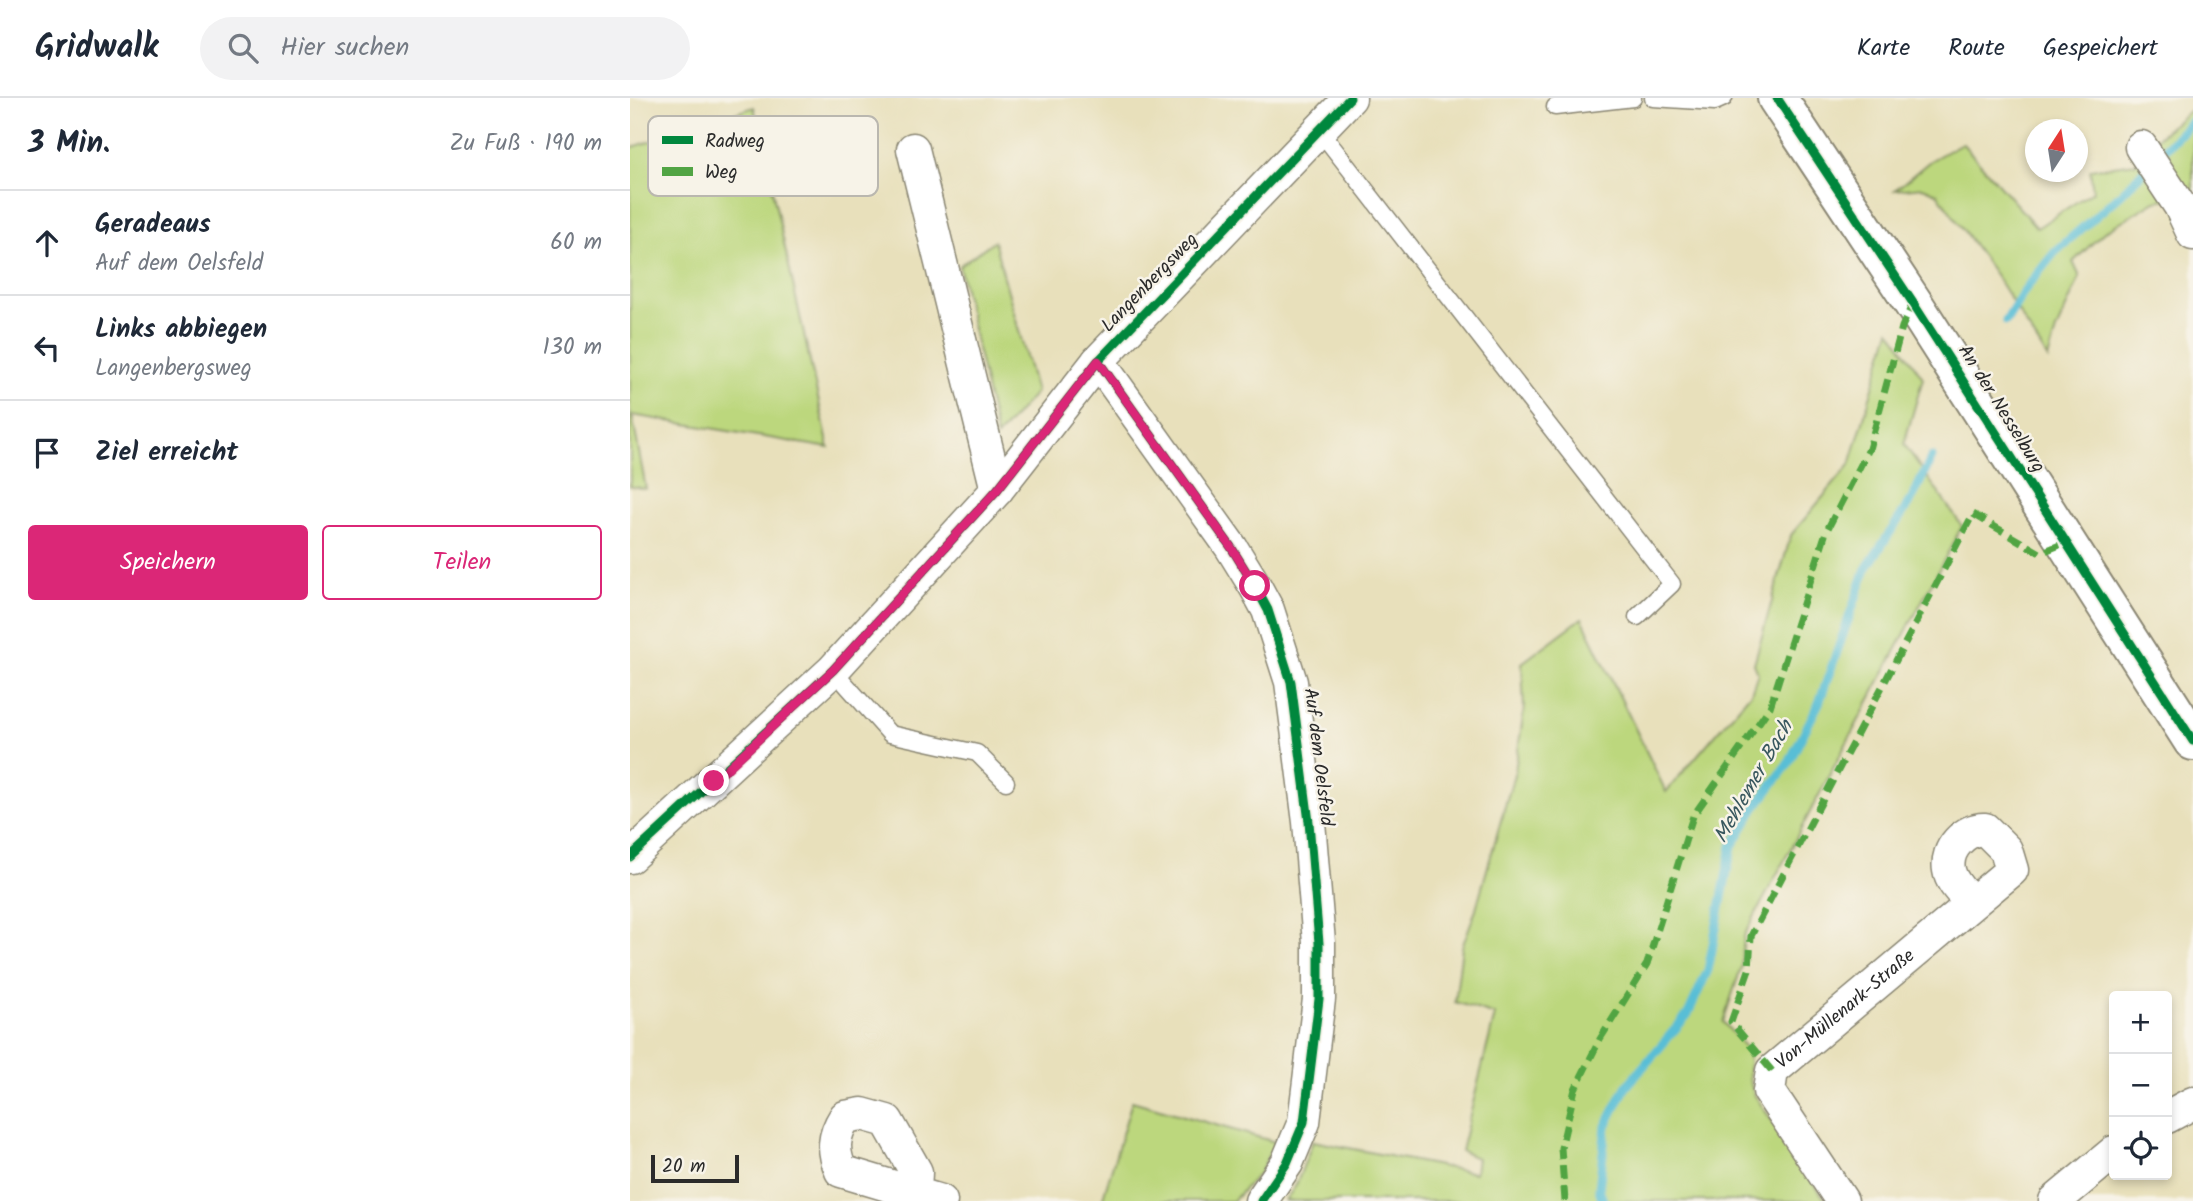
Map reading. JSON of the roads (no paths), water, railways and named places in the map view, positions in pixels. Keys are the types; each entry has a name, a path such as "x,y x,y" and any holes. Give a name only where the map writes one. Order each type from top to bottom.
{"street":[{"name":"Langenbergsweg","path":"630,857 833,670 997,490 1098,361 1350,98"},
{"name":"An der Nesselburg","path":"1777,98 1920,314 2193,741"},
{"path":"2141,146 2189,214"},
{"path":"913,149 997,490"},
{"name":"Auf dem Oelsfeld","path":"1098,361 1231,547 1255,586 1268,610 1291,682 1309,822 1319,943 1320,999 1304,1122 1287,1164 1261,1201"},
{"name":"Von-Müllenark-Straße","path":"1842,1201 1769,1091 1772,1072 1971,902"},
{"path":"2172,1114 2193,1103"},
{"path":"2055,1201 2109,1156"}],"lane":[{"path":"1555,107 1633,98"},
{"path":"1653,98 1715,102 1724,98"},
{"path":"1320,131 1671,584 1637,617"},
{"path":"833,670 890,734 977,754 1006,782"}],"waterway":[{"name":"Mehlemer Bach","path":"2006,321 2026,288 2055,252 2122,193 2193,120"},
{"name":"Mehlemer Bach","path":"1603,1201 1599,1189 1606,1126 1626,1087 1688,1014 1708,970 1732,846 1755,808 1788,764 1819,703 1866,569 1912,499 1932,457"}]}
